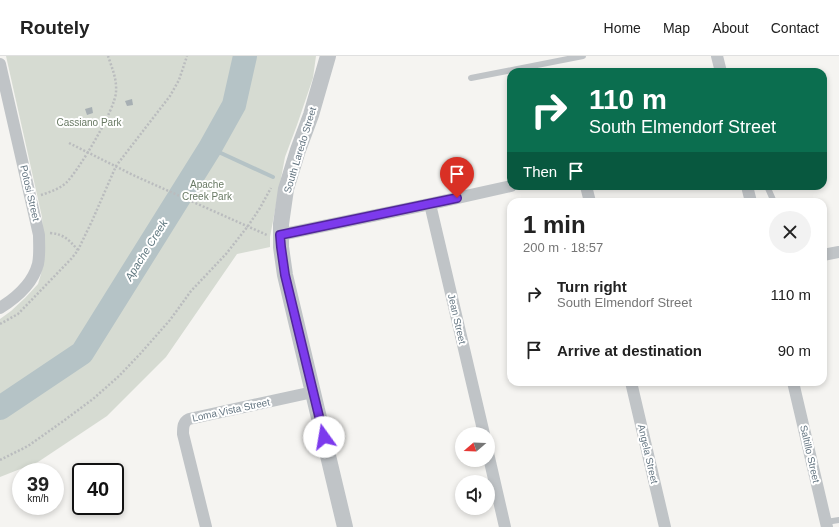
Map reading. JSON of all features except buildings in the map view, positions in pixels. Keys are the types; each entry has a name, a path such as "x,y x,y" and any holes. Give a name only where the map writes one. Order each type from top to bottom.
{"street":[{"name":"South Laredo Street","path":"328,56 311,115 286,189 281,224 274,235 281,247 285,275 345,527"},
{"path":"717,56 720,68"},
{"name":"Potosi Street","path":"0,64 39,235 38,263 33,277 24,288 8,303 0,308"},
{"path":"274,235 507,187"},
{"name":"Jean Street","path":"430,204 482,427"},
{"path":"827,254 839,252"},
{"name":"Angela Street","path":"632,386 665,527"},
{"name":"Saltillo Street","path":"794,386 826,525"},
{"name":"Loma Vista Street","path":"206,527 183,434 185,421 313,392"},
{"path":"491,467 505,527"}],"lane":[{"path":"522,68 583,56"},
{"path":"471,78 507,71"},
{"path":"826,525 839,520"}],"path":[{"path":"40,196 53,191 66,183 75,172 109,115 116,92 115,77 108,56"},
{"path":"0,324 18,314 78,250 116,166 170,96 179,80 187,56"},
{"path":"70,143 135,176 248,226 274,235"},
{"path":"0,460 28,446 62,422 93,399 119,376 170,320 191,291 226,254 248,226 272,186"},
{"path":"47,233 58,234 67,238 78,250"}],"green space":[{"name":"Apache Creek Park","path":"6,56 316,56 313,78 285,157 270,237 270,247 237,254 166,357 107,416 38,462 12,463 12,472 0,477 0,319 11,311 38,284 44,259 42,217"}],"waterway":[{"name":"Apache Creek","path":"0,408 82,353 210,148 234,105 245,56"},
{"path":"210,148 273,177"}],"route":[{"path":"324,437 285,275 280,235 457,198"}],"park label":[{"name":"Cassiano Park","path":"89,122"}]}
